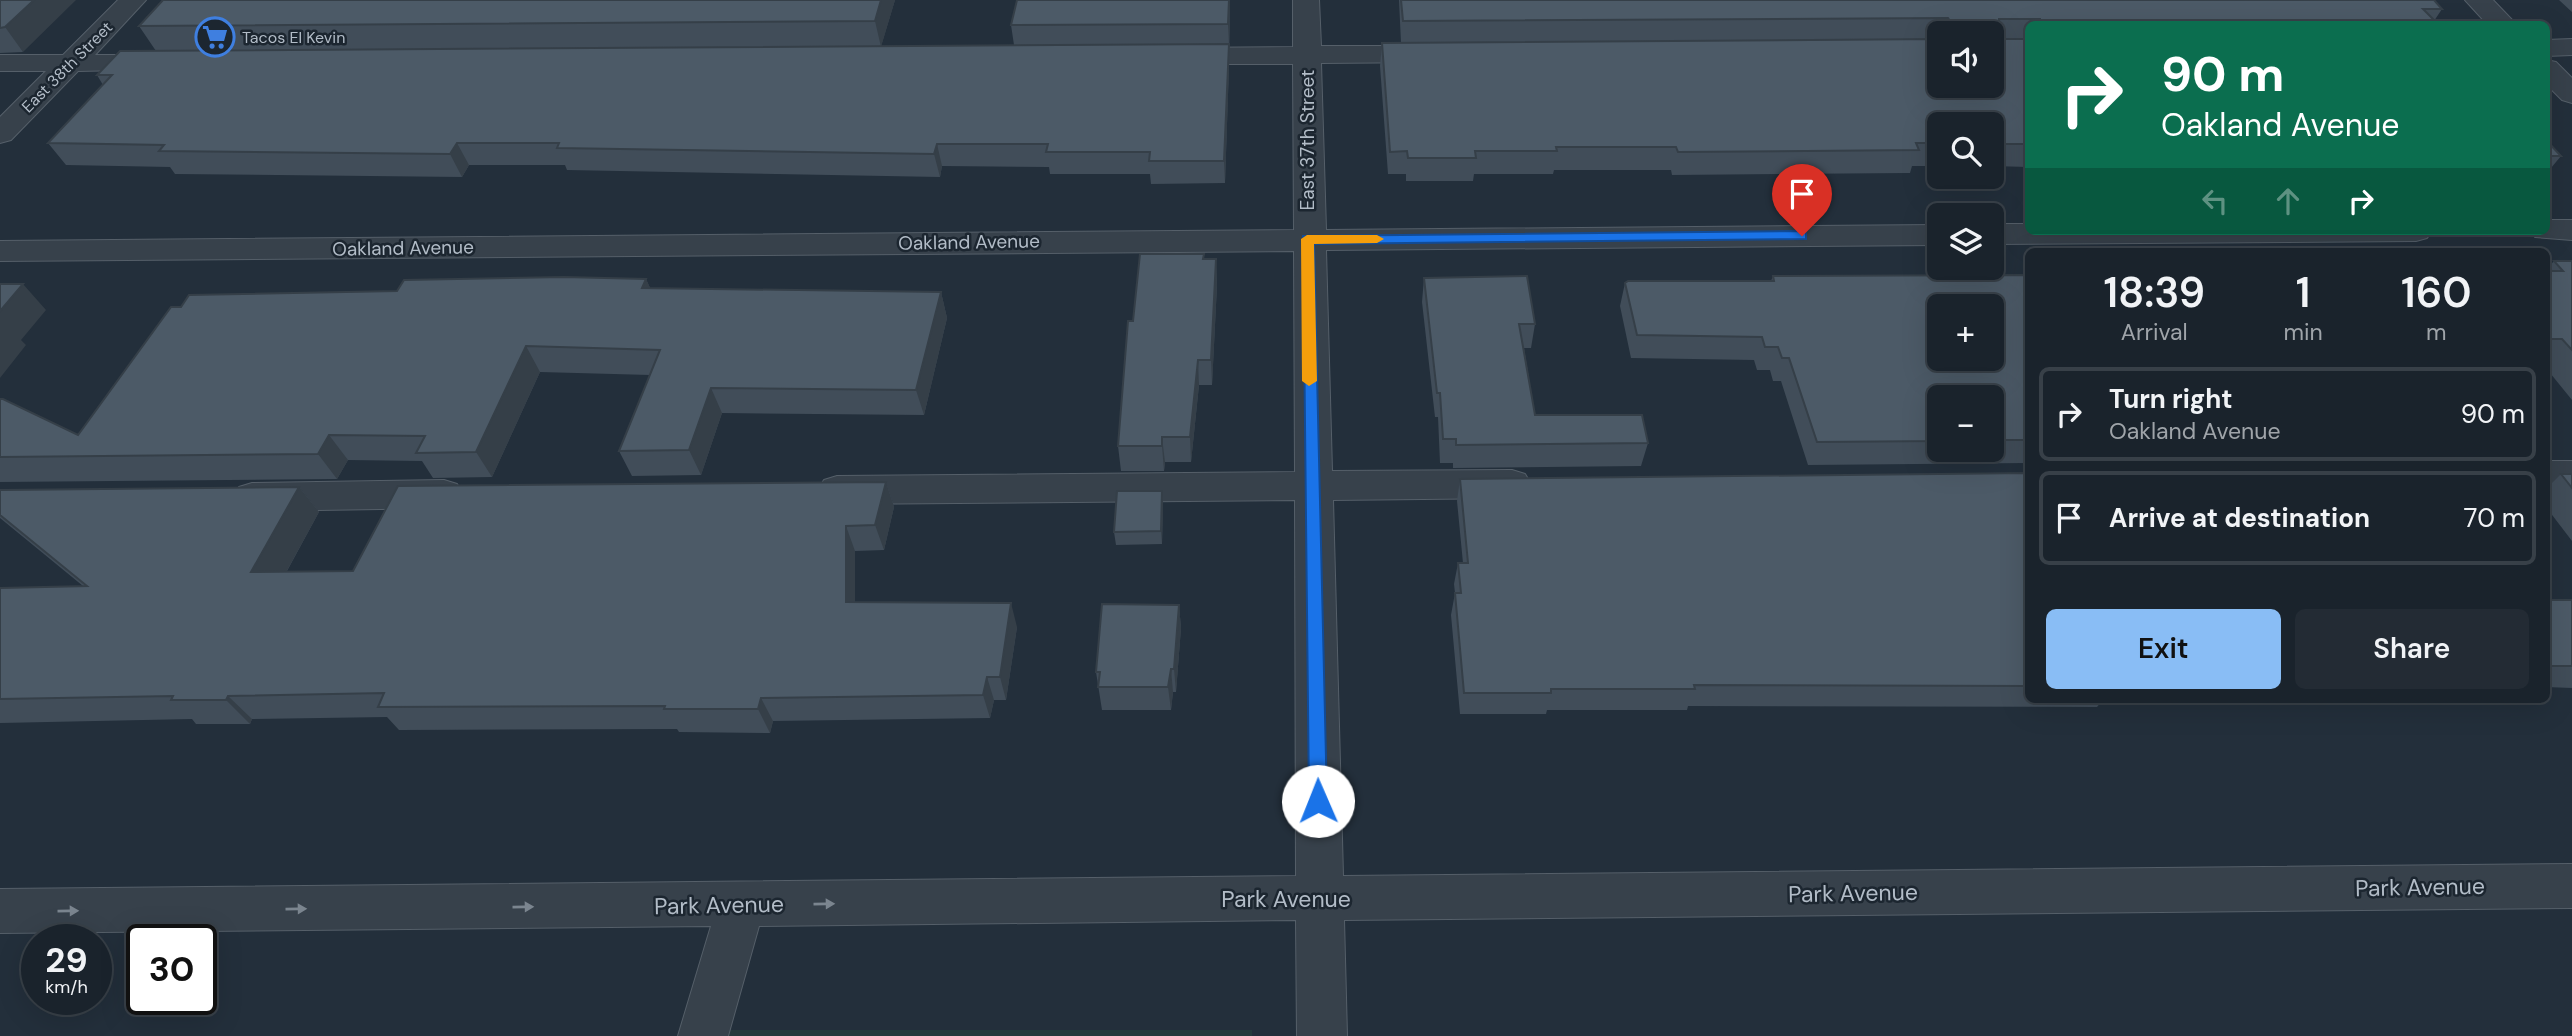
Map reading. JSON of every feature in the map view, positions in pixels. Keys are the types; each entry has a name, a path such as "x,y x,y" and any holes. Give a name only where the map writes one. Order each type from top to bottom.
{"street":[{"name":"East 38th Street","path":"0,134 133,0"},
{"name":"East 37th Street","path":"1306,0 1307,239 1322,1036"},
{"path":"2478,0 2499,21"},
{"path":"2550,48 2572,47"},
{"path":"1146,56 1466,54"},
{"path":"0,63 190,63"},
{"path":"2550,72 2572,94"},
{"path":"2550,230 2572,230"},
{"path":"2004,234 2025,234"},
{"name":"Oakland Avenue","path":"0,251 1927,235"},
{"path":"2550,475 2572,475"},
{"path":"796,491 1543,484"},
{"path":"223,497 475,494"},
{"name":"Park Avenue","path":"0,911 2572,886"},
{"path":"703,1036 741,905"}],"green space":[{"path":"726,1030 1252,1030 1252,1036 725,1036"}],"building":[{"path":"0,0 34,0 5,27 0,28"},
{"path":"163,0 881,0 875,21 139,26"},
{"path":"1017,0 1229,0 1228,24 1011,25"},
{"path":"1401,0 2434,0 2442,9 2423,9 2435,21 1950,21 1948,18 1403,21"},
{"path":"1927,39 1927,98 2004,98 2004,39 2025,39 2025,144 2004,144 2004,112 1927,112 1927,143 1916,143 1919,150 1678,152 1676,147 1556,147 1557,151 1475,151 1476,158 1408,158 1407,151 1390,152 1382,43"},
{"path":"1229,44 1224,161 1149,161 1150,152 1046,152 1048,144 937,144 934,154 557,148 559,143 457,143 450,154 159,151 164,145 48,143 112,75 97,75 120,51"},
{"path":"2550,144 2561,156 2550,156"},
{"path":"1140,254 1204,254 1203,259 1216,259 1211,360 1198,360 1190,437 1162,437 1162,446 1118,446 1128,321 1133,321"},
{"path":"2554,261 2572,261 2572,350 2562,339 2550,339 2550,271 2563,271"},
{"path":"1927,275 1927,280 2004,280 2004,275 2025,275 2025,440 2004,440 2004,385 1927,385 1927,441 1817,442 1789,358 1782,358 1778,347 1765,347 1762,337 1637,335 1625,283 1774,281 1773,276"},
{"path":"1527,276 1535,324 1519,324 1535,415 1642,415 1648,443 1456,445 1456,439 1443,439 1440,393 1437,393 1424,278"},
{"path":"564,277 646,279 642,288 941,292 916,390 711,388 689,450 619,451 660,350 526,346 476,452 416,453 425,436 329,435 318,454 0,457 0,399 78,435 171,307 181,307 189,295 397,291 404,280"},
{"path":"0,284 23,284 0,311"},
{"path":"2025,473 2025,686 1694,685 1695,689 1551,689 1551,693 1464,693 1455,593 1461,593 1458,563 1468,563 1460,479"},
{"path":"2561,474 2572,474 2572,488"},
{"path":"886,482 875,525 846,526 846,602 1011,603 1000,677 987,677 983,695 761,698 758,709 664,709 665,706 378,707 384,693 228,696 226,700 171,700 173,696 0,699 0,588 87,586 0,515 0,490 299,487 251,572 353,571 398,486"},
{"path":"1117,491 1162,491 1161,531 1114,532"},
{"path":"2550,600 2572,600 2572,666 2550,666"},
{"path":"1102,604 1179,605 1174,669 1171,669 1168,687 1098,687 1100,672 1096,672"}],"slow traffic":[{"path":"1309,381 1307,239 1377,239"}],"place":[{"name":"Tacos El Kevin","path":"215,37"}],"route":[{"path":"1318,801 1307,239 1802,236"}]}
